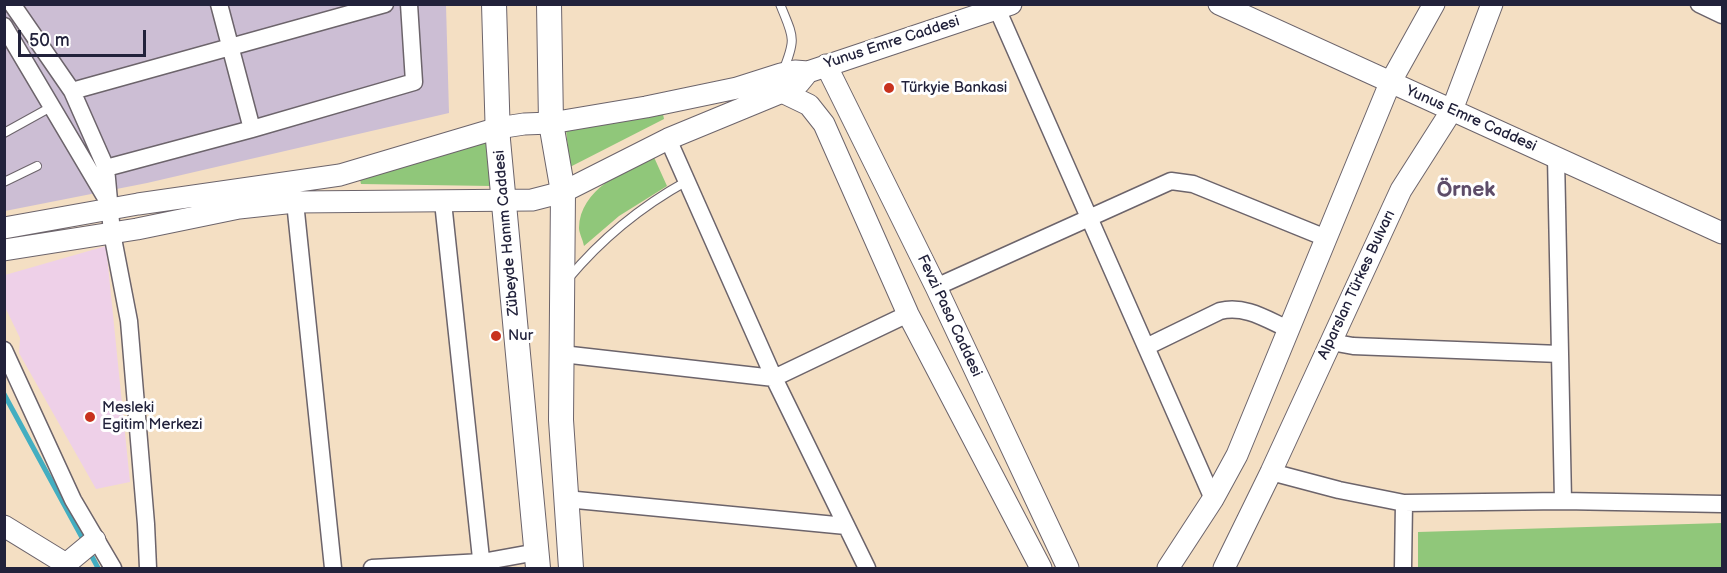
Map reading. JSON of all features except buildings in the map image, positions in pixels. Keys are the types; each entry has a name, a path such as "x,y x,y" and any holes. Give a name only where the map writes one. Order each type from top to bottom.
{"main road":[{"name":"Zübeyde Hanım Caddesi","path":"494,4 498,128 537,560"},
{"path":"549,4 551,123 563,192 561,420 571,568"}],"street":[{"path":"12,4 72,91 106,168 112,233 129,321 148,568"},
{"path":"219,4 252,129"},
{"path":"72,91 385,4"},
{"path":"106,168 414,82 409,4"},
{"name":"Yunus Emre Caddesi","path":"1219,4 1722,233"},
{"path":"1168,568 1213,499 1236,455 1390,83 1434,4"},
{"name":"Alparslan Türkes Bulvarı","path":"1224,568 1271,472 1401,190 1452,110 1492,4"},
{"path":"1699,4 1722,15"},
{"path":"1001,6 1090,220 1213,499"},
{"name":"Yunus Emre Caddesi","path":"817,68 1001,6"},
{"path":"6,33 109,207"},
{"path":"4,228 109,207 340,175 498,128 551,123 646,107 737,88 799,83 817,68"},
{"name":"Fevzi Pasa Caddesi","path":"817,68 936,287 1068,568"},
{"path":"4,250 138,230 239,208 295,201 532,200 563,192 782,83"},
{"path":"782,83 809,105 824,124 908,314 1041,568"},
{"path":"668,139 774,378 867,568"},
{"path":"1556,158 1563,501"},
{"path":"936,287 1090,220 1171,181 1193,184 1326,238"},
{"path":"295,201 333,568"},
{"path":"443,202 482,566"},
{"path":"1146,347 1220,311 1229,309 1247,310 1288,329"},
{"path":"562,354 774,378 908,314"},
{"path":"1331,342 1353,346 1560,354"},
{"path":"4,350 73,501 80,555"},
{"path":"1271,472 1339,490 1404,503 1563,501 1722,504"},
{"path":"566,499 846,526"},
{"path":"1403,568 1404,503"},
{"path":"4,526 113,568"},
{"path":"372,568 482,566 537,560"}],"lane":[{"path":"780,4 793,39 782,83"},
{"path":"4,133 51,107"},
{"path":"4,182 37,166"},
{"path":"562,287 579,266 625,220 653,200 687,181"}],"shaded area":[{"path":"5,5 446,5 449,113 147,183 5,211"},
{"name":"Mesleki Egitim Merkezi","path":"106,246 130,482 96,489 19,353 20,338 5,307 5,275"}],"green space":[{"path":"663,114 664,119 570,167 566,130"},
{"path":"490,139 492,186 361,184 359,175"},
{"path":"653,155 667,186 619,216 584,246 579,228 581,214 587,202 595,192 617,175"},
{"path":"1722,523 1722,568 1418,568 1418,532"}],"waterway":[{"path":"4,394 85,543"},
{"path":"89,551 98,568"}],"place":[{"name":"Türkyie Bankasi","path":"889,88"},
{"name":"Nur","path":"496,336"},
{"name":"Mesleki Egitim Merkezi","path":"90,417"}],"district":[{"name":"Örnek","path":"1466,191"}]}
